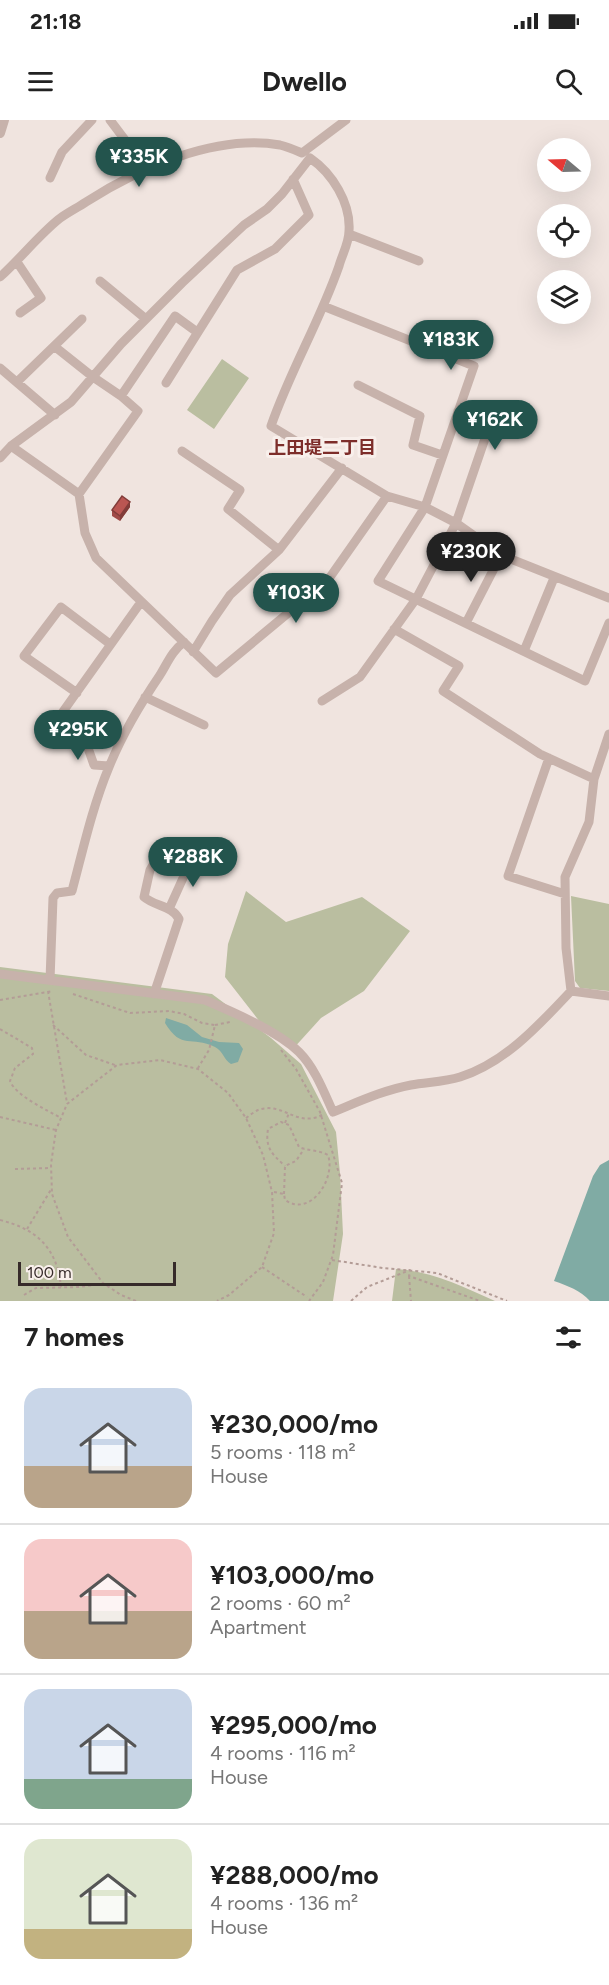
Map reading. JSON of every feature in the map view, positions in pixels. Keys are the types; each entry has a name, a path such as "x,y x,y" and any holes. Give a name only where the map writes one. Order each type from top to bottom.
{"street":[{"path":"0,133 4,120"},
{"path":"50,178 62,152 92,120"},
{"path":"110,120 147,169"},
{"path":"0,277 59,219 112,185 147,169 216,147 251,143 282,145 302,153 346,120"},
{"path":"0,458 11,446 71,402 161,304 244,225 267,209 310,158 320,165 333,181 349,220 349,234 323,306 271,426 387,496 425,507 456,523 501,555 609,598"},
{"path":"166,383 237,270 275,249 309,215 293,179"},
{"path":"349,234 419,261"},
{"path":"17,262 41,298 20,313"},
{"path":"100,281 146,319"},
{"path":"161,304 197,332"},
{"path":"323,306 474,366 425,507 378,581 585,681 609,623"},
{"path":"121,396 175,316"},
{"path":"16,382 82,319"},
{"path":"54,346 138,411 79,494 85,533 96,558 216,673 328,580 387,496"},
{"path":"0,368 55,415"},
{"path":"358,385 420,416 413,445 442,455"},
{"path":"322,701 360,677 416,599 456,523 490,424 458,411"},
{"path":"11,446 79,494"},
{"path":"182,451 240,490 228,508 279,550"},
{"path":"193,652 230,595 279,550 342,468"},
{"path":"466,623 501,555"},
{"path":"524,651 554,578"},
{"path":"109,766 94,765 88,748 47,734 141,602"},
{"path":"77,693 24,656 61,607 110,644"},
{"path":"394,629 459,666 443,691 549,758 594,778"},
{"path":"48,983 53,898 57,893 72,891 89,825 109,766 145,697 170,656 184,642"},
{"path":"145,697 204,725"},
{"path":"572,991 566,948 565,877 589,822 594,778 609,736"},
{"path":"549,758 508,876 565,894"},
{"path":"154,994 179,919 177,914 144,897 150,870 165,845"},
{"path":"169,909 193,856"},
{"path":"0,974 48,983 205,1000 234,1012 299,1052 316,1074 333,1112 409,1085 462,1076 490,1063 504,1055 532,1031 572,991"},
{"path":"572,991 609,996"}],"path":[{"path":"48,983 53,1025 68,1104"},
{"path":"0,1000 54,991"},
{"path":"73,994 130,1013 169,1011 184,1014 202,1023 215,1025 237,1022"},
{"path":"53,1025 86,1055 117,1065 160,1060 198,1069 228,1093 246,1118 263,1155 272,1192 274,1233 262,1267 230,1295 217,1301"},
{"path":"198,1069 209,1050 215,1025"},
{"path":"0,1029 32,1048 33,1054 15,1068 10,1081 12,1085 23,1095 61,1118"},
{"path":"262,1267 308,1299 323,1282 332,1260 342,1183 321,1115 296,1069 279,1049"},
{"path":"117,1065 68,1104 56,1130 51,1168 52,1194 68,1237 103,1283 121,1295 136,1301"},
{"path":"246,1118 258,1110 269,1108 280,1109 306,1120 321,1115"},
{"path":"0,1112 2,1117 56,1130"},
{"path":"285,1123 289,1113"},
{"path":"281,1122 289,1125 299,1146 322,1152 327,1155 330,1163 324,1184 317,1197 302,1205 288,1202 284,1194 285,1166 274,1157 266,1139 268,1129 281,1122"},
{"path":"285,1166 296,1161 304,1149"},
{"path":"15,1169 51,1168"},
{"path":"27,1229 52,1188"},
{"path":"272,1192 284,1194"},
{"path":"0,1220 36,1234 47,1247 59,1274 61,1287"},
{"path":"332,1260 437,1273 507,1301"},
{"path":"410,1270 411,1301"},
{"path":"351,1301 367,1287 410,1270"},
{"path":"409,1276 480,1301"},
{"path":"24,1296 36,1288 80,1287 103,1283"}],"green space":[{"path":"222,359 249,378 214,429 187,410"},
{"path":"246,891 286,922 362,897 410,931 364,991 321,1018 292,1050 260,1022 225,977 228,944"},
{"path":"571,896 609,904 609,991 580,988 575,981"},
{"path":"0,967 212,994 271,1038 301,1064 336,1132 343,1234 333,1301 0,1301"},
{"path":"396,1269 435,1276 495,1301 392,1301"}],"water":[{"path":"166,1018 187,1025 202,1037 219,1042 239,1043 243,1049 238,1062 231,1064 215,1047 177,1037 165,1023"},
{"path":"609,1160 609,1301 590,1301 578,1291 554,1281 593,1176 600,1165"}],"building":[{"path":"122,496 130,502 120,516 112,510"}],"district":[{"name":"上田堤二丁目","path":"322,448"}]}
